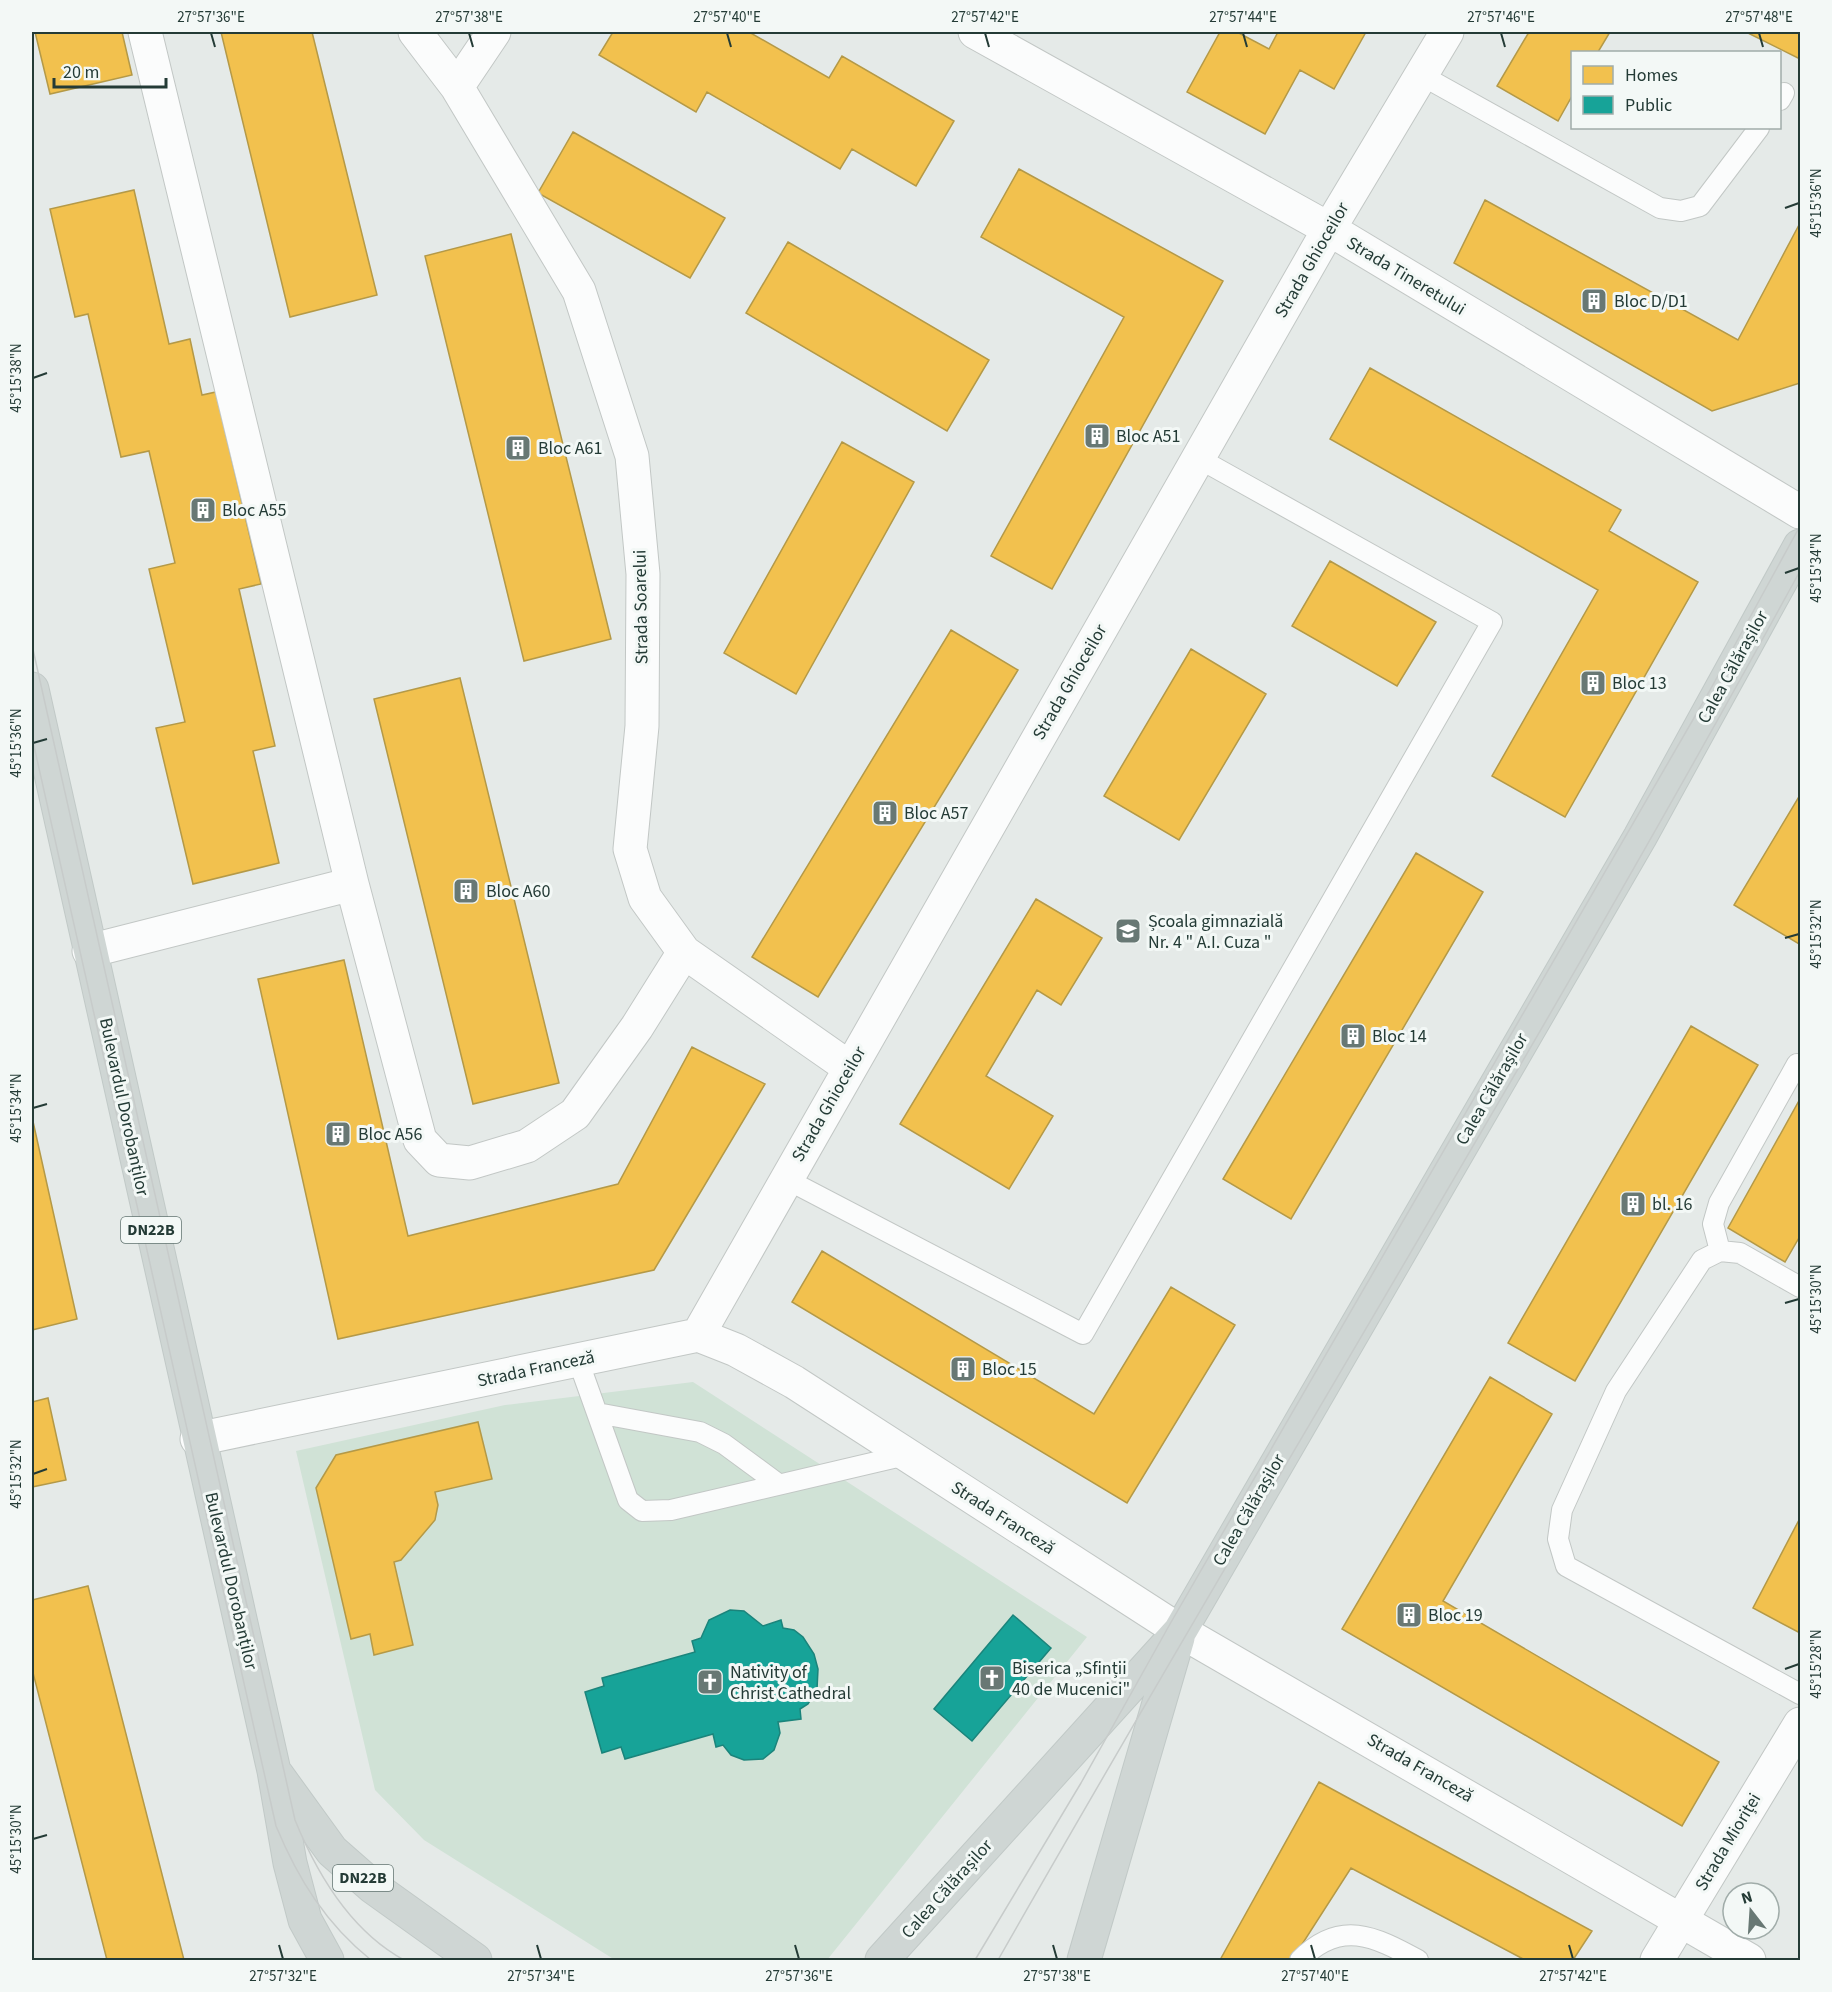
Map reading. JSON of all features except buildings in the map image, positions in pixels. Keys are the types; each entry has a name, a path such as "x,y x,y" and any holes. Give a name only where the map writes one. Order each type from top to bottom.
{"main road":[{"name":"Calea Călărașilor","path":"882,1960 1180,1630 1640,837 1800,546"},
{"name":"Bulevardul Dorobanților","path":"32,689 274,1771 290,1863 305,1920 327,1960"},
{"name":"Calea Călărașilor","path":"1084,1960 1180,1630"},
{"name":"Bulevardul Dorobanților","path":"274,1771 332,1851 383,1894 475,1960"}],"street":[{"path":"146,32 352,884 420,1140 438,1160 470,1163 527,1146 575,1114 637,1027 684,952"},
{"name":"Strada Soarelui","path":"415,32 457,87 579,291 632,456 643,574 642,726 630,849 645,898 684,952 850,1068"},
{"path":"457,87 494,32"},
{"name":"Strada Tineretului","path":"975,32 1329,229 1800,512"},
{"name":"Strada Ghioceilor","path":"698,1335 1329,229 1447,32"},
{"path":"90,951 352,884"},
{"name":"Strada Franceză","path":"198,1439 698,1335 736,1350 795,1382 1180,1630 1749,1960"},
{"name":"Strada Mioriței","path":"1657,1960 1800,1724"}],"lane":[{"path":"1421,75 1660,208 1681,211 1700,206 1758,129"},
{"path":"786,1179 1083,1334 1492,622 1198,458"},
{"path":"1720,1251 1713,1224 1719,1203 1797,1064"},
{"path":"1800,1287 1740,1253 1720,1251 1702,1260 1616,1391 1562,1510 1558,1539 1566,1566 1800,1694"},
{"path":"578,1360 628,1500 642,1511 671,1510 777,1483 906,1455"},
{"path":"597,1413 700,1432 724,1444 777,1483"},
{"path":"1300,1960 1319,1942 1342,1935 1381,1940 1418,1960"}],"green space":[{"path":"693,1382 1087,1637 827,1960 615,1960 424,1840 375,1790 296,1451 505,1405","holes":["478,1422 491,1479 435,1492 435,1520 401,1560 394,1562 413,1645 375,1655 370,1634 351,1638 316,1489 336,1455","730,1610 745,1611 763,1626 781,1621 783,1628 796,1632 805,1640 812,1651 817,1676 815,1688 809,1700 800,1709 801,1719 778,1722 779,1735 775,1746 761,1758 752,1760 742,1759 732,1754 723,1745 716,1747 713,1734 625,1759 621,1747 602,1753 585,1692 604,1686 602,1678 695,1652 692,1641 701,1638 709,1620"]}],"tram line":[{"path":"975,1960 1081,1783 1170,1624 1709,692 1800,526"},
{"path":"998,1960 1604,921 1800,571"},
{"path":"32,645 295,1820 325,1880 352,1917 385,1948 404,1960"},
{"path":"32,737 276,1826 304,1882 327,1916 371,1960"}],"place":[{"name":"Bloc D/D1","path":"1594,301"},
{"name":"Bloc A51","path":"1097,436"},
{"name":"Bloc A61","path":"518,448"},
{"name":"Bloc A55","path":"203,510"},
{"name":"Bloc 13","path":"1593,683"},
{"name":"Bloc A57","path":"885,813"},
{"name":"Bloc A60","path":"466,891"},
{"name":"Școala gimnazială Nr. 4 \" A.I. Cuza \"","path":"1128,931"},
{"name":"Bloc 14","path":"1353,1036"},
{"name":"Bloc A56","path":"338,1134"},
{"name":"bl. 16","path":"1633,1204"},
{"name":"Bloc 15","path":"963,1369"},
{"name":"Bloc 19","path":"1409,1615"},
{"name":"Biserica „Sfinții 40 de Mucenici\"","path":"992,1678"},
{"name":"Nativity of Christ Cathedral","path":"710,1682"}]}
